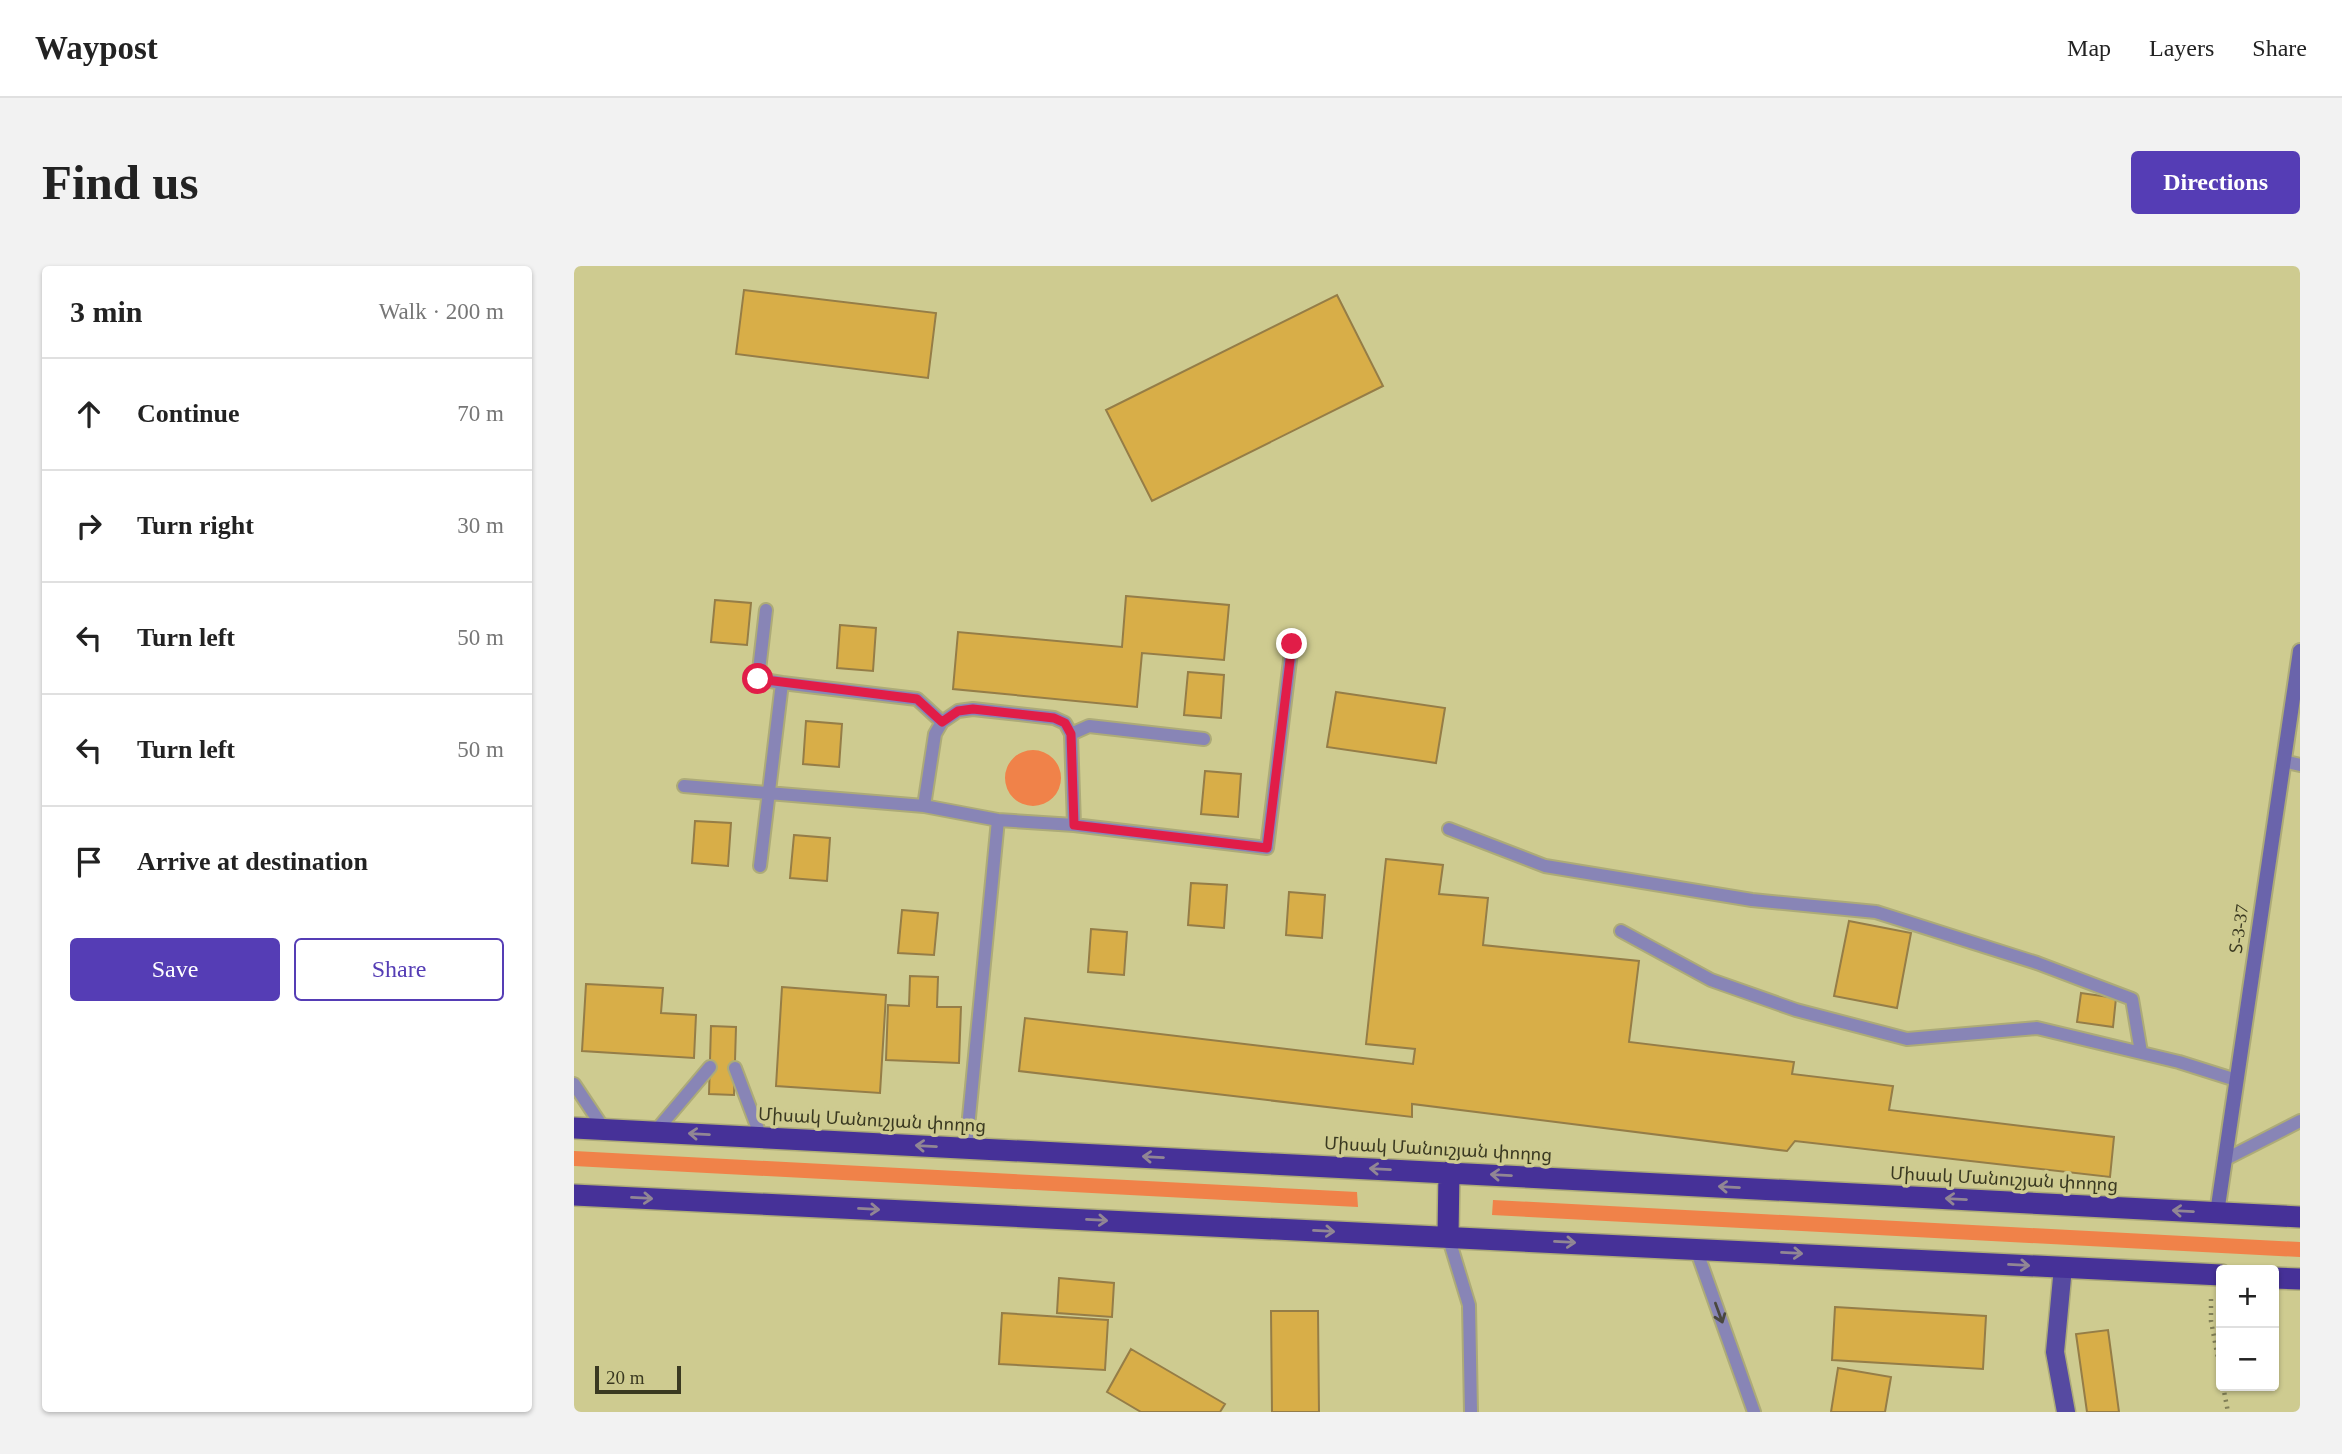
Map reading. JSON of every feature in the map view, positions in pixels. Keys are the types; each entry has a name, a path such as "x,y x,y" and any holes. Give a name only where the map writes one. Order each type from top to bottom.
{"highway":[{"name":"Միսակ Մանուշյան փողոց","path":"574,1128 2300,1217"},
{"path":"1448,1236 1449,1172"},
{"path":"574,1195 2216,1275"},
{"path":"2279,1278 2300,1279"}],"main road":[{"name":"Տ-3-37","path":"2217,1213 2300,651"},
{"path":"2063,1267 2055,1352 2066,1412"}],"lane":[{"path":"766,610 758,679 917,699 942,722"},
{"path":"684,786 924,806 998,820 1074,825 1267,848 1292,644"},
{"path":"760,866 782,683"},
{"path":"924,806 935,734 942,722 958,711 973,709 1054,718 1065,723 1071,734 1074,825"},
{"path":"1071,734 1089,726 1204,739"},
{"path":"2284,761 2300,765"},
{"path":"966,1148 998,820"},
{"path":"1449,829 1545,866 1752,900 1876,912 2025,959 2132,999 2141,1052"},
{"path":"1620,931 1711,980 1796,1010 1907,1039 2036,1027 2141,1052 2236,1080"},
{"path":"655,1132 710,1067"},
{"path":"735,1068 761,1137"},
{"path":"574,1084 604,1129"},
{"path":"2224,1160 2300,1121"},
{"path":"1448,1236 1469,1305 1471,1412"},
{"path":"1696,1249 1754,1412"}],"path":[{"path":"2216,1275 2211,1321 2216,1348"},
{"path":"2224,1391 2228,1412"}],"shaded area":[{"path":"1033,750 1044,752 1053,758 1059,767 1059,789 1053,798 1044,804 1033,806 1022,804 1013,798 1007,789 1005,778 1007,767 1013,758 1022,752"},
{"path":"574,1151 1357,1192 1358,1207 574,1166"},
{"path":"1493,1200 2300,1242 2300,1257 1492,1215"}],"building":[{"path":"744,290 936,313 928,378 736,354"},
{"path":"1337,295 1383,386 1152,501 1106,410"},
{"path":"1126,596 1229,605 1224,660 1142,653 1137,707 953,689 958,632 1122,647"},
{"path":"715,600 751,603 747,645 711,642"},
{"path":"840,625 876,628 873,671 837,668"},
{"path":"1188,672 1224,675 1221,718 1184,715"},
{"path":"1336,692 1445,708 1436,763 1327,747"},
{"path":"806,721 842,724 839,767 803,764"},
{"path":"1205,771 1241,774 1238,817 1201,814"},
{"path":"695,821 731,823 728,866 692,863"},
{"path":"794,835 830,838 827,881 790,878"},
{"path":"1386,859 1443,865 1439,894 1488,898 1483,945 1639,961 1629,1042 1794,1062 1792,1074 1893,1086 1889,1110 2114,1137 2110,1177 1795,1141 1787,1151 1412,1104 1412,1117 1019,1071 1025,1018 1413,1064 1415,1049 1366,1044"},
{"path":"1191,883 1227,885 1224,928 1188,925"},
{"path":"1289,892 1325,895 1322,938 1286,935"},
{"path":"902,910 938,913 934,955 898,953"},
{"path":"1849,921 1911,933 1897,1008 1834,996"},
{"path":"1091,929 1127,932 1124,975 1088,972"},
{"path":"910,976 938,977 937,1007 961,1007 959,1063 886,1060 888,1005 909,1006"},
{"path":"586,984 663,988 661,1013 696,1015 694,1058 582,1051"},
{"path":"782,987 886,995 880,1093 776,1086"},
{"path":"2081,993 2116,998 2113,1027 2077,1022"},
{"path":"711,1026 736,1027 734,1095 709,1094"},
{"path":"1059,1278 1114,1283 1112,1317 1057,1313"},
{"path":"1835,1307 1986,1316 1983,1369 1832,1360"},
{"path":"1271,1311 1318,1311 1319,1412 1272,1412"},
{"path":"1002,1313 1108,1320 1105,1370 999,1364"},
{"path":"2108,1330 2119,1412 2087,1412 2076,1334"},
{"path":"1131,1349 1225,1404 1220,1412 1141,1412 1107,1392"},
{"path":"1838,1368 1891,1377 1885,1412 1831,1412"}],"route":[{"path":"758,679 917,699 942,722 958,711 973,709 1054,718 1065,723 1071,734 1074,825 1267,848 1292,644"}]}
